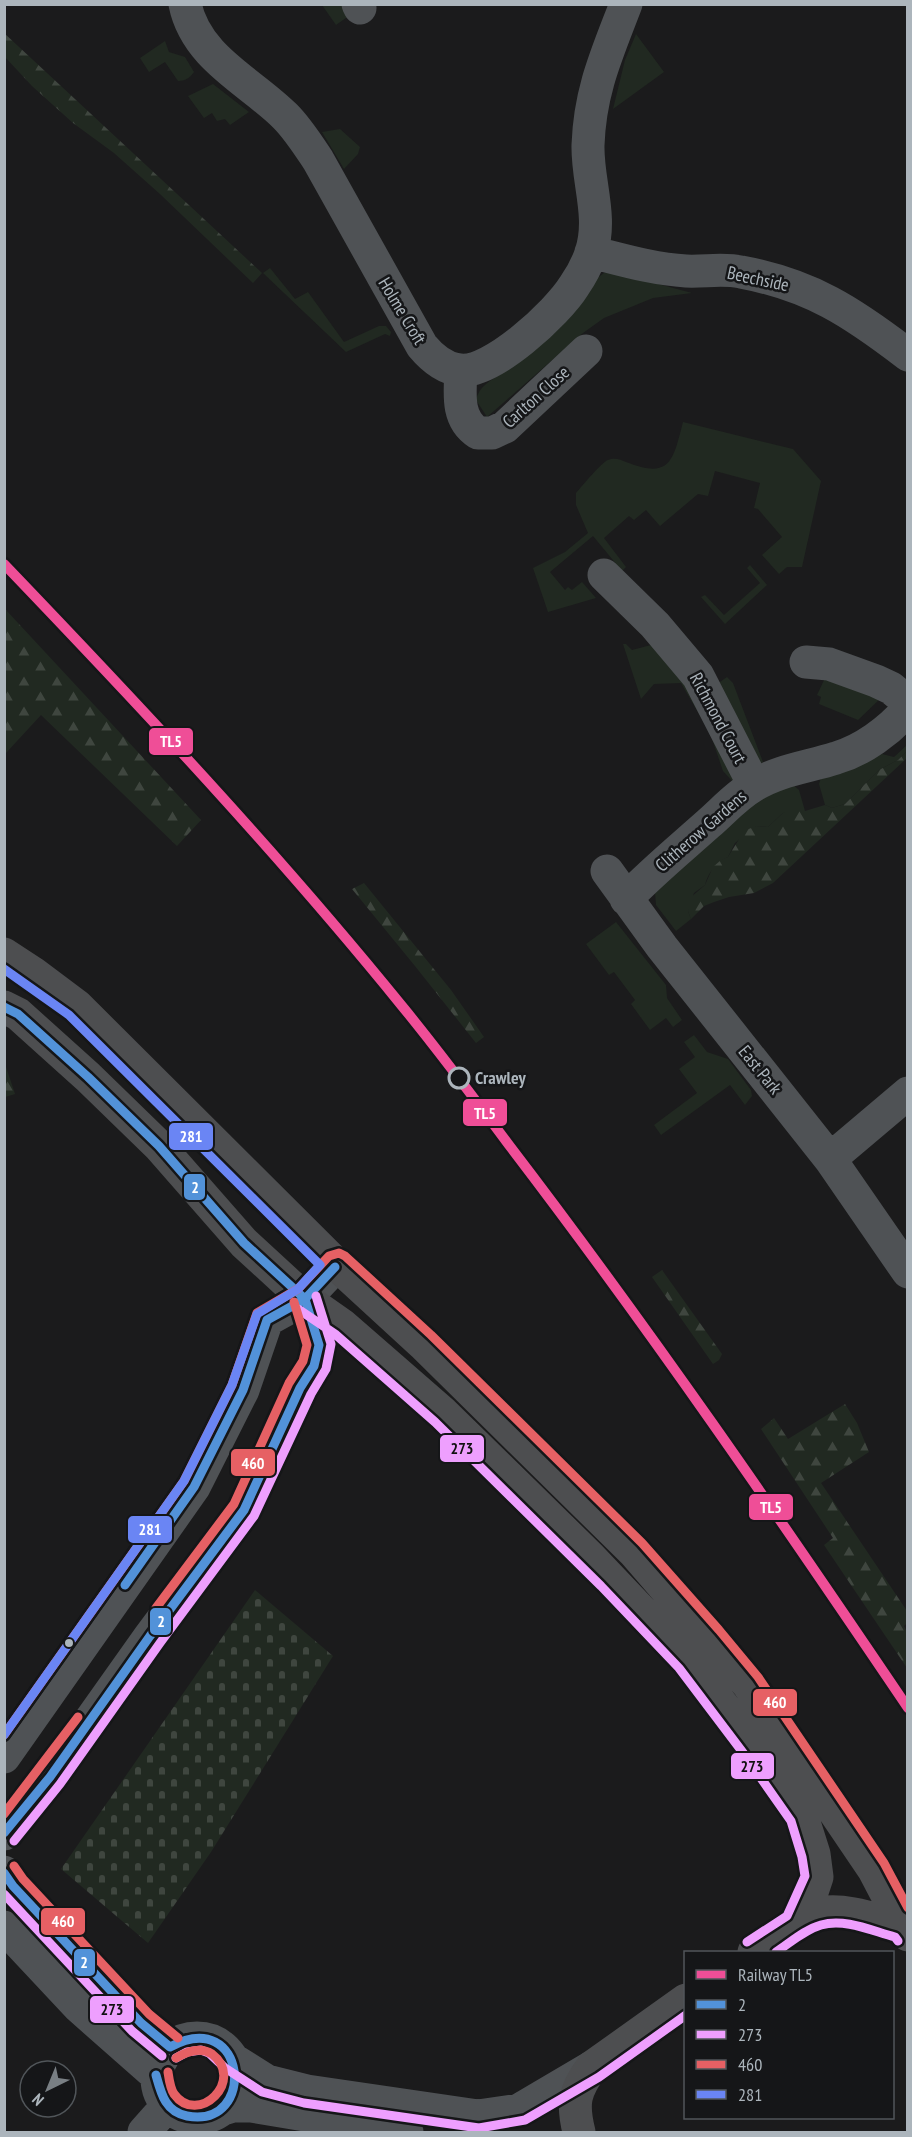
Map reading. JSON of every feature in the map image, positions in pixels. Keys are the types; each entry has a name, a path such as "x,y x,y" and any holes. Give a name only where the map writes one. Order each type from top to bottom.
{"main road":[{"path":"4,954 77,1006 338,1265 431,1352 634,1552 748,1684 874,1870 905,1931"},
{"path":"4,1006 18,1014 88,1077 159,1146 244,1243 305,1299 342,1325 443,1413 610,1578 688,1660 802,1815 814,1854 817,1877 796,1924"},
{"path":"610,1578 634,1552"},
{"path":"757,1951 796,1924 818,1913 848,1913 905,1931"},
{"path":"579,2133 574,2112 575,2098 582,2080 592,2067 684,2001"}],"street":[{"name":"Holme Croft","path":"185,4 195,30 218,61 285,116 303,138 318,160 422,346 439,363 461,370"},
{"path":"461,370 484,365 529,334 574,287 591,252 595,231 595,202 589,165 591,105 595,85 626,4"},
{"name":"Beechside","path":"591,252 646,267 687,271 739,271 795,286 848,311 908,355"},
{"name":"Carlton Close","path":"461,370 460,401 466,422 478,433 492,433 505,427 586,351"},
{"name":"Richmond Court","path":"604,575 655,625 698,676 754,785"},
{"path":"806,662 829,664 876,681 891,688 908,702"},
{"name":"Clitherow Gardens","path":"626,899 658,867 754,785 784,770 839,757 867,745 885,732 908,709"},
{"name":"East Park","path":"607,871 626,899 830,1159 908,1272"},
{"path":"830,1159 908,1093"},
{"path":"4,1757 194,1487 243,1390 267,1320 305,1299 338,1265"},
{"path":"13,1823 50,1776 244,1510 300,1388 314,1365 319,1345 305,1299"},
{"path":"4,1872 13,1886 141,2023 163,2061 160,2094 168,2106 176,2112 189,2117 208,2116 233,2106 251,2106 407,2133"},
{"path":"4,1927 79,2007 163,2061"},
{"path":"163,2061 183,2040 203,2038 216,2043 232,2059 267,2081 308,2091 478,2116 519,2110 592,2067"},
{"path":"220,2110 230,2100 236,2087 236,2072 232,2059"},
{"path":"144,2133 168,2106"}],"green space":[{"path":"322,5 347,5 353,13 336,25"},
{"path":"4,33 262,273 253,283 160,194 114,153 73,123 32,86 5,57"},
{"path":"636,34 664,72 613,109 625,60"},
{"path":"165,41 169,52 185,57 194,72 187,79 178,81 165,62 149,72 140,58"},
{"path":"213,84 249,112 230,125 225,119 217,121 212,113 204,118 188,96"},
{"path":"340,129 360,147 358,154 344,169 322,132"},
{"path":"270,268 295,299 308,292 344,342 379,326 386,326 391,332 390,336 385,334 346,352 263,273"},
{"path":"613,272 692,293 653,298 604,318 583,333 487,417 476,400 482,387 501,374 596,279 604,273"},
{"path":"683,422 793,449 821,481 802,567 787,567 779,574 762,555 782,537 758,509 754,508 760,483 715,471 708,496 698,494 660,526 646,510 634,520 629,516 604,538 626,567 622,571 593,536 550,572 565,590 568,587 572,590 582,582 596,598 548,612 533,568 565,552 588,533 576,505 576,493 601,465 611,459 652,469 668,463 676,447"},
{"path":"750,565 767,585 725,624 701,597 705,595 724,615 760,583 747,568"},
{"path":"5,609 201,820 177,846 41,715 5,754"},
{"path":"623,644 632,650 651,645 689,681 740,777 733,782 723,771 710,733 681,683 654,684 641,699"},
{"path":"727,677 733,683 763,762 755,767 717,684"},
{"path":"825,678 882,697 858,720 819,704 821,697 817,695"},
{"path":"907,745 907,751 898,760 879,770 845,804 832,808 825,805 819,784 822,775 882,754 894,757"},
{"path":"907,751 907,758 773,883 754,893 729,897 704,906 691,919 688,911 689,899 705,885 713,867 728,857 744,831 756,826 768,827 783,813 796,808 805,811 825,805 832,808 845,804 879,770 898,760"},
{"path":"790,782 799,790 805,811 783,813 768,827 756,826 735,843 728,857 716,865 710,872 705,885 694,893 688,911 691,919 676,931 656,905 655,892 754,803"},
{"path":"364,883 451,990 484,1037 476,1043 352,889"},
{"path":"616,922 666,985 667,998 682,1020 673,1027 666,1018 650,1030 631,1004 635,1000 614,972 609,975 586,944"},
{"path":"694,1035 707,1052 728,1059 751,1090 752,1096 745,1105 730,1085 661,1135 654,1125 697,1093 679,1069 695,1057 684,1042"},
{"path":"5,1064 15,1094 4,1097"},
{"path":"662,1270 722,1354 713,1364 652,1277"},
{"path":"845,1404 857,1423 869,1452 821,1483 907,1611 907,1623 904,1626 907,1632 907,1668 824,1545 833,1538 761,1429 774,1418 788,1439"},
{"path":"255,1590 333,1656 211,1852 148,1943 61,1869"}],"rail line":[{"name":"TL5","path":"4,564 257,836 355,949 429,1040 663,1353 908,1708"}],"transit line":[{"name":"281","path":"4,969 69,1015 320,1265 298,1289 257,1314 232,1385 184,1481 4,1735"},
{"name":"2","path":"4,1007 18,1014 88,1077 159,1146 244,1243 305,1299 319,1345 314,1366 300,1388 244,1510 150,1636 50,1777 4,1833"},
{"name":"460","path":"4,1735 184,1481 232,1385 257,1313 298,1289 329,1256 339,1253 431,1335 642,1543 719,1630 758,1677 884,1863 908,1908"},
{"name":"2","path":"125,1585 194,1487 243,1390 267,1320 305,1299 335,1267"},
{"name":"273","path":"14,1841 60,1784 254,1516 311,1394 326,1369 331,1344 316,1296"},
{"name":"460","path":"156,1608 234,1504 289,1383 303,1361 307,1345 294,1302"},
{"name":"273","path":"298,1309 335,1334 435,1422 601,1586 679,1668 744,1754 791,1821 805,1876 787,1916 747,1942"},
{"name":"460","path":"4,1814 78,1717"},
{"name":"460","path":"14,1866 23,1879 149,2014 178,2038"},
{"name":"2","path":"4,1873 13,1886 141,2023 170,2047"},
{"name":"273","path":"4,1894 132,2031 162,2056"},
{"name":"273","path":"777,1951 809,1930 830,1923 858,1926 895,1937 898,1941"},
{"name":"273","path":"176,2058 187,2052 201,2050 209,2053 225,2068 262,2092 304,2103 479,2128 525,2120 599,2077 684,2016"},
{"name":"2","path":"156,2075 165,2101 180,2114 210,2115 225,2105 233,2089 234,2071 228,2054 215,2042 196,2038 170,2047"},
{"name":"460","path":"168,2072 174,2094 184,2103 195,2105 206,2103 221,2087 224,2076 221,2065 212,2054 198,2050 176,2058"}],"place":[{"name":"Crawley","path":"459,1078"}]}
